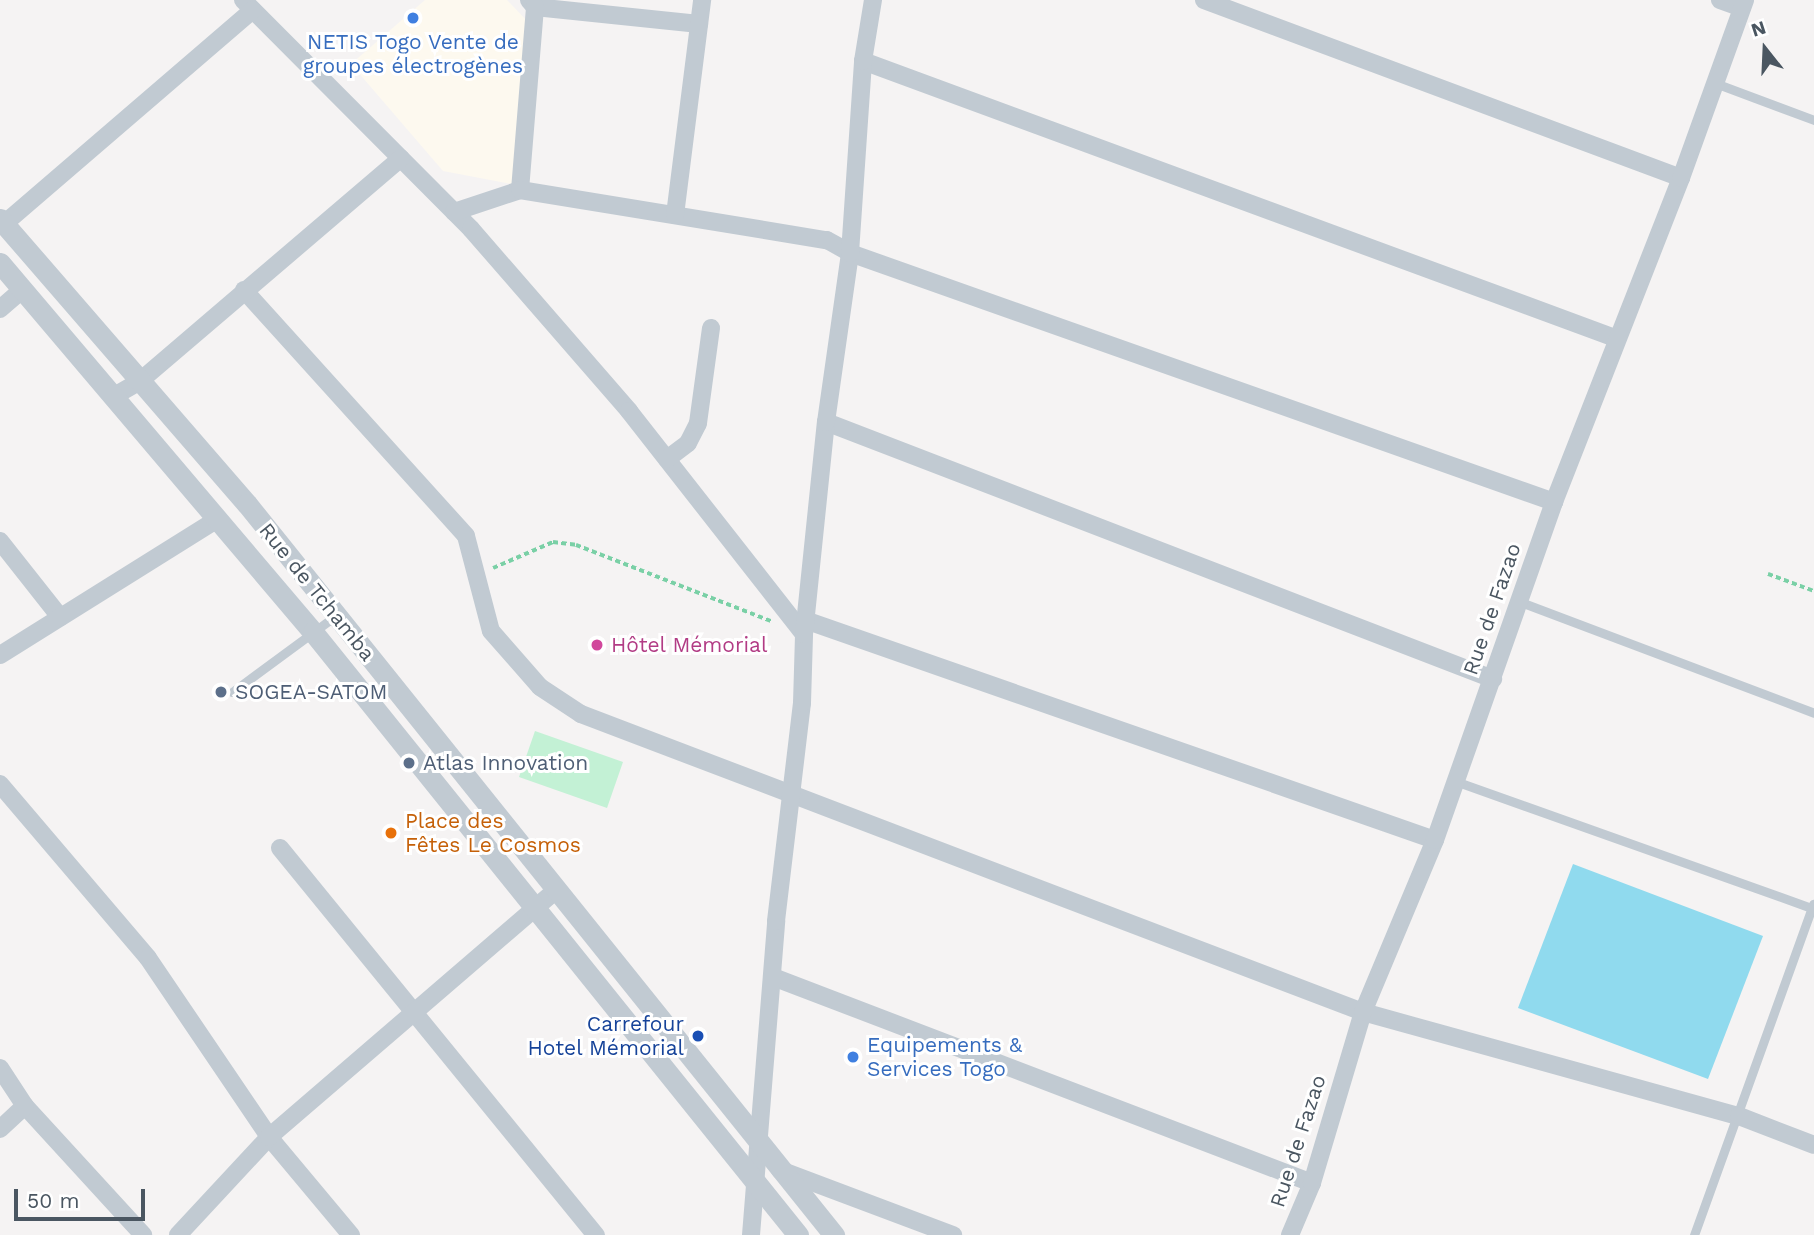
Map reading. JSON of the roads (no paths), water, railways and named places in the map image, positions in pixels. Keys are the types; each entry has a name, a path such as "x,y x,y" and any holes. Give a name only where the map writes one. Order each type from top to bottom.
{"street":[{"path":"676,215 702,0"},
{"path":"751,1235 790,791 802,703 805,627 826,422 850,253 863,61 873,0"},
{"path":"1204,0 1681,178"},
{"path":"1720,0 1743,4"},
{"path":"520,190 532,3 699,24"},
{"name":"Rue de Fazao","path":"1290,1235 1312,1183 1363,1012 1435,840 1553,502 1615,338 1681,178 1743,4"},
{"path":"2,222 248,5 454,212 667,459 805,627 1435,840"},
{"path":"863,61 1615,338"},
{"path":"116,395 140,381 243,290 401,158"},
{"path":"454,212 520,190 827,240 850,253 1553,502"},
{"name":"Rue de Tchamba","path":"2,222 337,615 555,891 834,1235"},
{"name":"Rue de Tchamba","path":"0,263 21,291 116,395 216,520 313,632 798,1235"},
{"path":"243,290 466,536 491,631 540,687 581,714 790,791 1363,1012 1739,1116 1814,1145"},
{"path":"0,309 21,291"},
{"path":"667,459 688,443 698,423 711,328"},
{"path":"826,422 1493,679"},
{"path":"0,654 216,520"},
{"path":"0,541 60,617"},
{"path":"0,785 148,958 269,1137 352,1235"},
{"path":"280,848 596,1235"},
{"path":"178,1235 269,1137 412,1011 555,891"},
{"path":"773,977 1312,1183"},
{"path":"0,1068 25,1106 144,1235"},
{"path":"0,1129 25,1106"},
{"path":"780,1170 953,1235"}],"lane":[{"path":"1715,83 1814,120"},
{"path":"1518,601 1814,713"},
{"path":"232,692 337,615"},
{"path":"1455,780 1813,905 1694,1235"}],"water":[{"path":"1573,864 1763,936 1708,1079 1518,1008"}],"place":[{"name":"NETIS Togo Vente de groupes électrogènes","path":"413,18"},
{"name":"Hôtel Mémorial","path":"597,645"},
{"name":"SOGEA-SATOM","path":"221,692"},
{"name":"Atlas Innovation","path":"409,763"},
{"name":"Place des Fêtes Le Cosmos","path":"391,833"},
{"name":"Carrefour Hotel Mémorial","path":"698,1036"},
{"name":"Equipements & Services Togo","path":"853,1057"}]}
